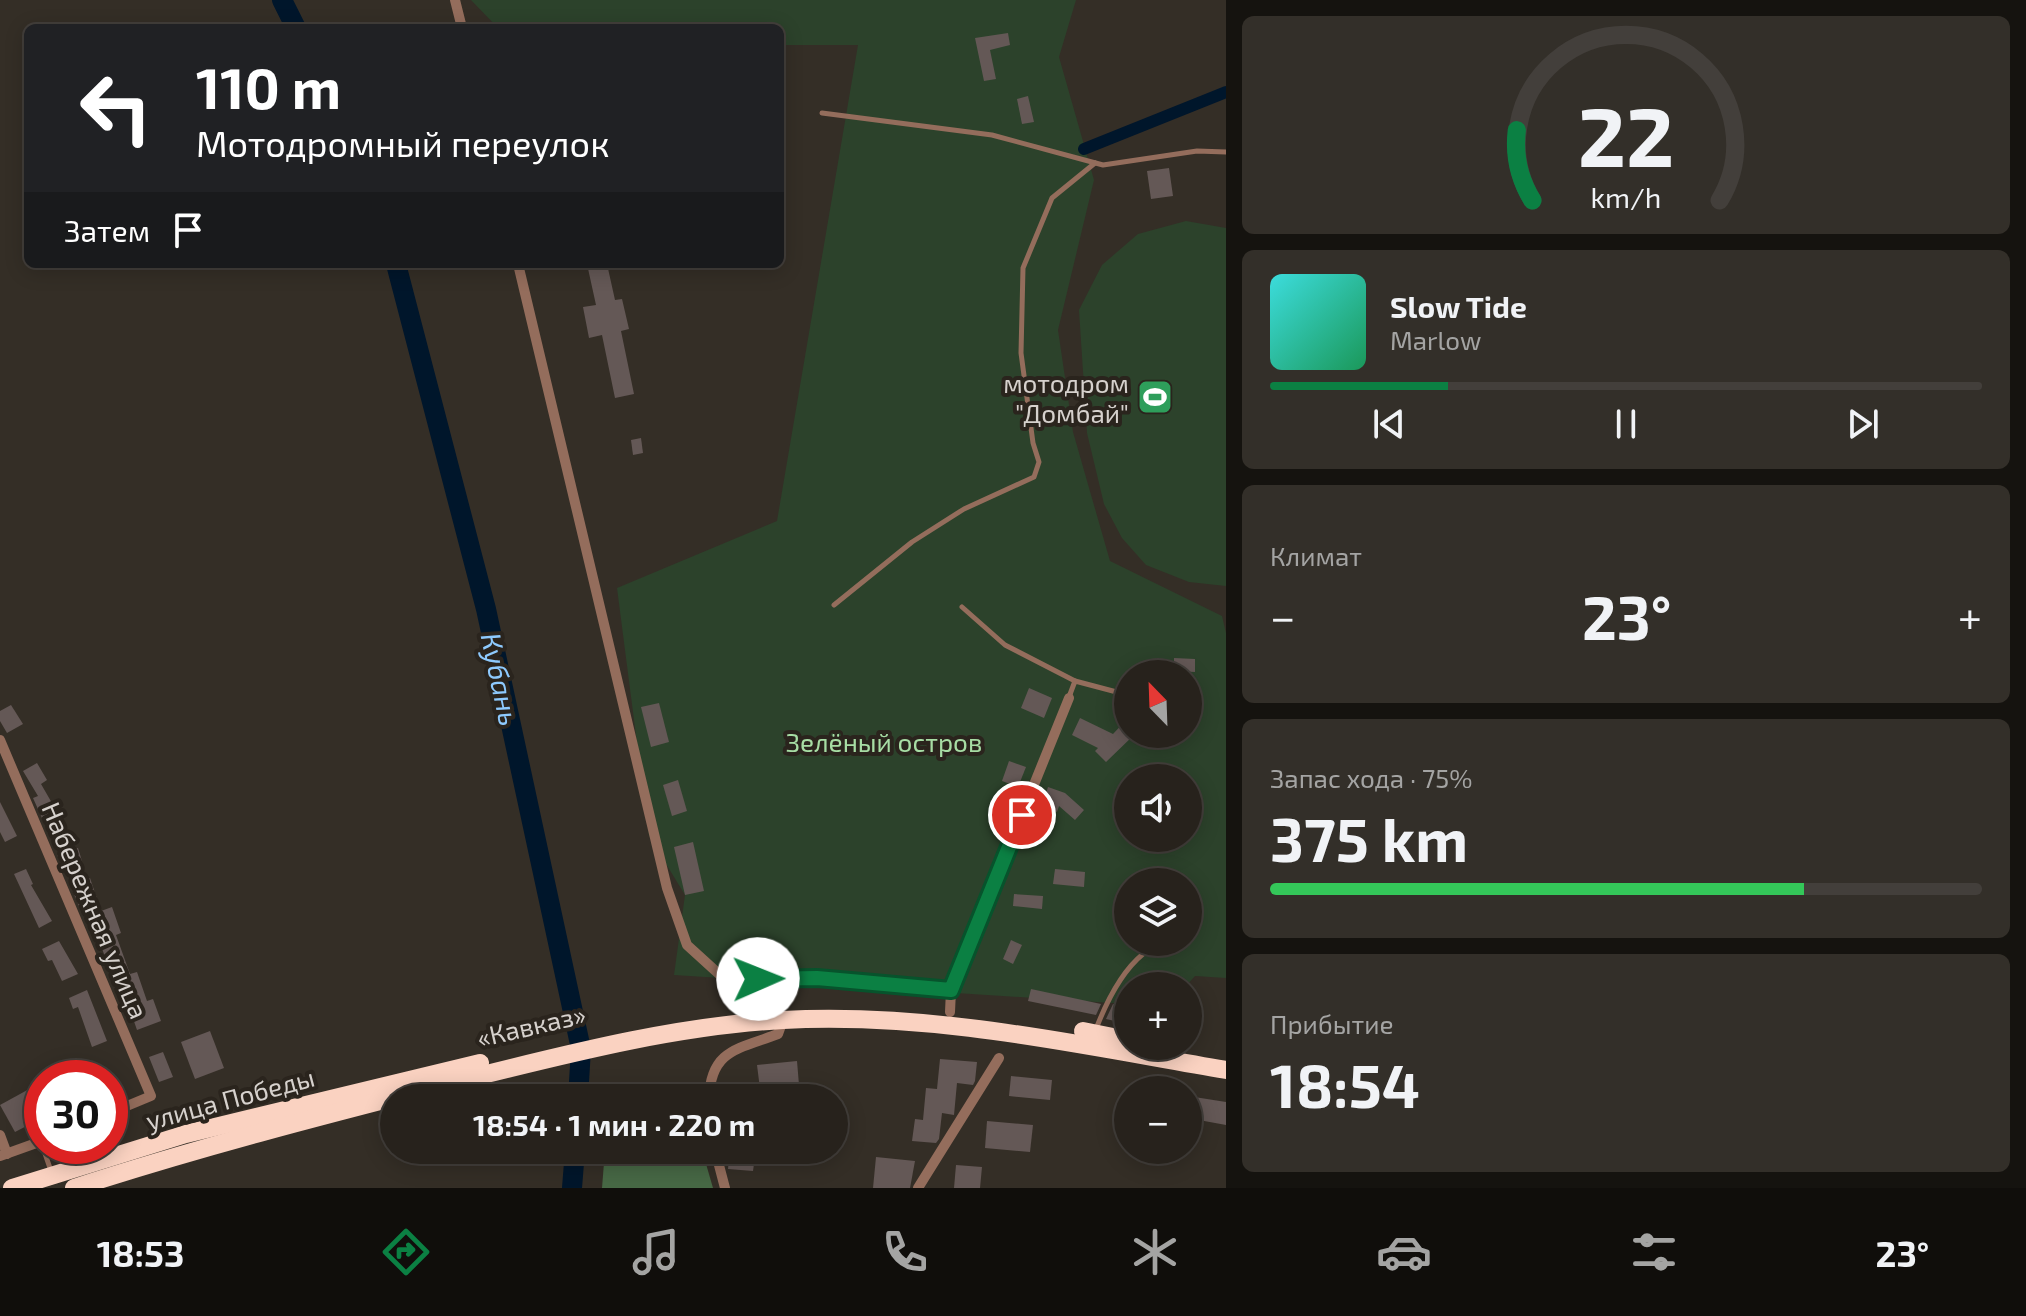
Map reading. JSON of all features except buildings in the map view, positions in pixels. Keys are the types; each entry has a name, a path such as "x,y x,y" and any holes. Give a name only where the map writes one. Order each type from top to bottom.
{"highway":[{"path":"704,1022 780,1008 820,1007 950,1012 1114,1037"},
{"path":"704,1022 893,1020 952,1025 1039,1036 1226,1070"},
{"name":"«Кавказ»","path":"374,1095 586,1051 704,1022"},
{"path":"1202,1054 1226,1058"},
{"name":"улица Победы","path":"12,1188 186,1134 374,1095"},
{"name":"улица Победы","path":"74,1188 374,1095"}],"street":[{"path":"455,0 461,24"},
{"path":"519,268 667,888 687,945 720,975 758,979 817,978 951,990"},
{"path":"950,1012 951,990 1069,698"},
{"name":"Набережная улица","path":"0,740 151,1096 128,1106"},
{"path":"710,1084 711,1076 724,1055 778,1034 783,1020"},
{"path":"918,1188 999,1058"},
{"path":"0,1135 3,1155 24,1147"},
{"path":"719,1164 725,1188"}],"lane":[{"path":"822,113 992,135 1103,165 1197,151 1226,152"},
{"path":"834,605 912,542 964,509 1034,477 1039,462 1033,443 1021,353 1023,268 1052,198 1095,163"},
{"path":"962,607 1005,645 1075,681 1114,691"},
{"path":"1069,698 1075,681"},
{"path":"1094,1033 1106,1002 1141,956"},
{"path":"48,1164 52,1176"}],"green space":[{"name":"Зелёный остров","path":"471,0 1076,0 1059,57 1094,180 1058,330 1073,432 1110,561 1222,616 1226,633 1226,978 1202,976 1202,972 1114,972 1114,1003 674,975 685,895 649,836 617,588 777,521 858,45 784,45 784,24 494,24"},
{"name":"мотодром \"Домбай\"","path":"1186,221 1226,228 1226,586 1189,582 1146,565 1122,538 1104,504 1087,433 1079,310 1102,265 1138,234"},
{"path":"604,1164 706,1164 713,1188 602,1188"}],"waterway":[{"name":"Кубань","path":"282,0 294,24"},
{"path":"1084,149 1226,92"},
{"name":"Кубань","path":"397,268 486,609 581,1049 579,1084"},
{"name":"Кубань","path":"572,1188 574,1164"}],"place":[{"name":"мотодром \"Домбай\"","path":"1155,397"}],"route":[{"path":"758,979 817,978 951,990 1022,815"}]}
